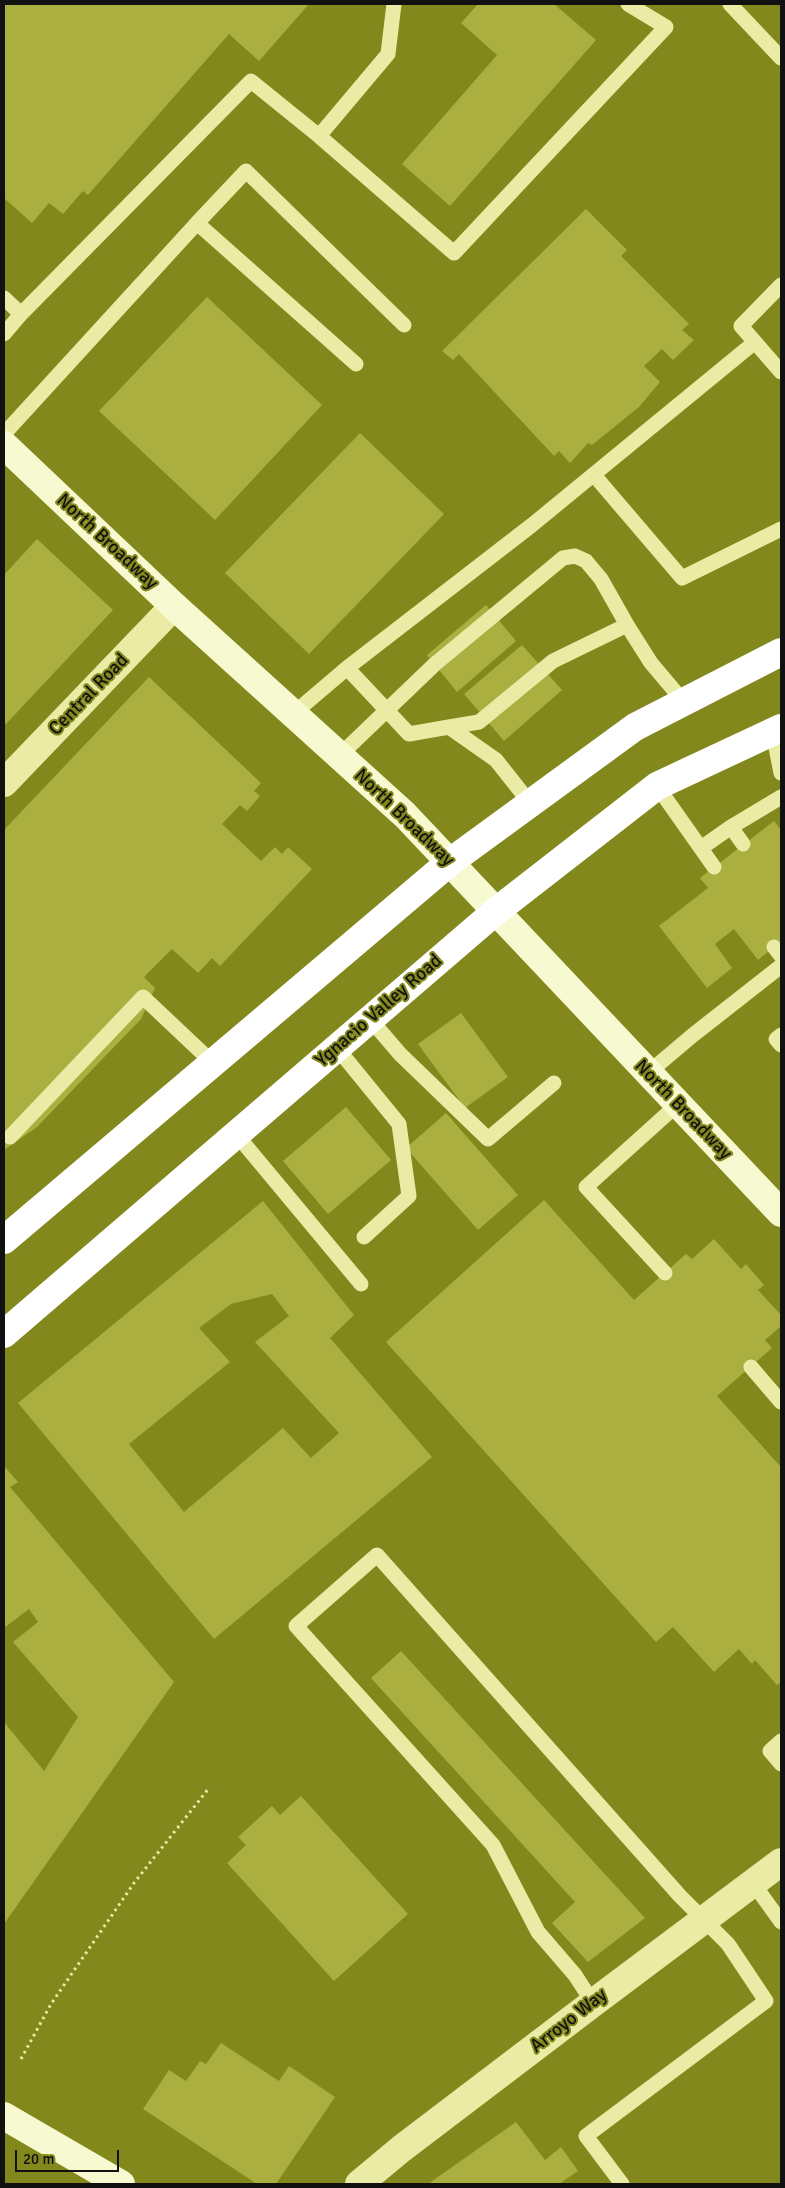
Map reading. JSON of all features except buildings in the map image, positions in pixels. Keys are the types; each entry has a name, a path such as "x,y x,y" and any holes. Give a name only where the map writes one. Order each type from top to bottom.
{"highway":[{"path":"4,1240 450,862 635,728 781,652"},
{"name":"Ygnacio Valley Road","path":"4,1334 495,912 658,786 777,730"}],"street":[{"name":"North Broadway","path":"4,445 174,606 405,815 781,1213"},
{"name":"Central Road","path":"5,779 174,606"},
{"name":"Arroyo Way","path":"359,2184 401,2149 781,1862"},
{"path":"4,2116 121,2184"}],"lane":[{"path":"319,136 388,54 394,4"},
{"path":"4,334 21,314 251,81 319,136 454,253 666,27 628,4"},
{"path":"730,4 781,58"},
{"path":"4,434 246,171 404,325"},
{"path":"197,224 356,364"},
{"path":"781,286 741,326 781,372"},
{"path":"4,298 21,314"},
{"path":"293,714 347,668 532,525 755,342"},
{"path":"594,475 682,578 781,529"},
{"path":"339,756 435,664 562,558 575,556 586,561 601,579 651,663 684,702"},
{"path":"347,668 409,734 479,722 553,661 627,625"},
{"path":"449,727 496,760 530,803"},
{"path":"777,730 781,773"},
{"path":"658,786 714,867"},
{"path":"701,848 731,827 781,797"},
{"path":"731,827 743,844"},
{"path":"648,1073 693,1034 781,966"},
{"path":"10,1137 143,997 213,1064"},
{"path":"370,1019 400,1054 488,1139 554,1083"},
{"path":"781,1035 776,1039 781,1045"},
{"path":"336,1048 399,1124 409,1196 364,1237"},
{"path":"664,1273 586,1187 678,1104"},
{"path":"236,1134 361,1284"},
{"path":"750,1368 781,1402"},
{"path":"593,2003 575,1975 538,1932 493,1845 296,1626 377,1555 703,1920 728,1944 766,2001 586,2136 622,2184"},
{"path":"781,1741 770,1751 781,1764"},
{"path":"753,1883 781,1922"}],"path":[{"path":"21,2059 51,2004 134,1883 209,1788"}]}
